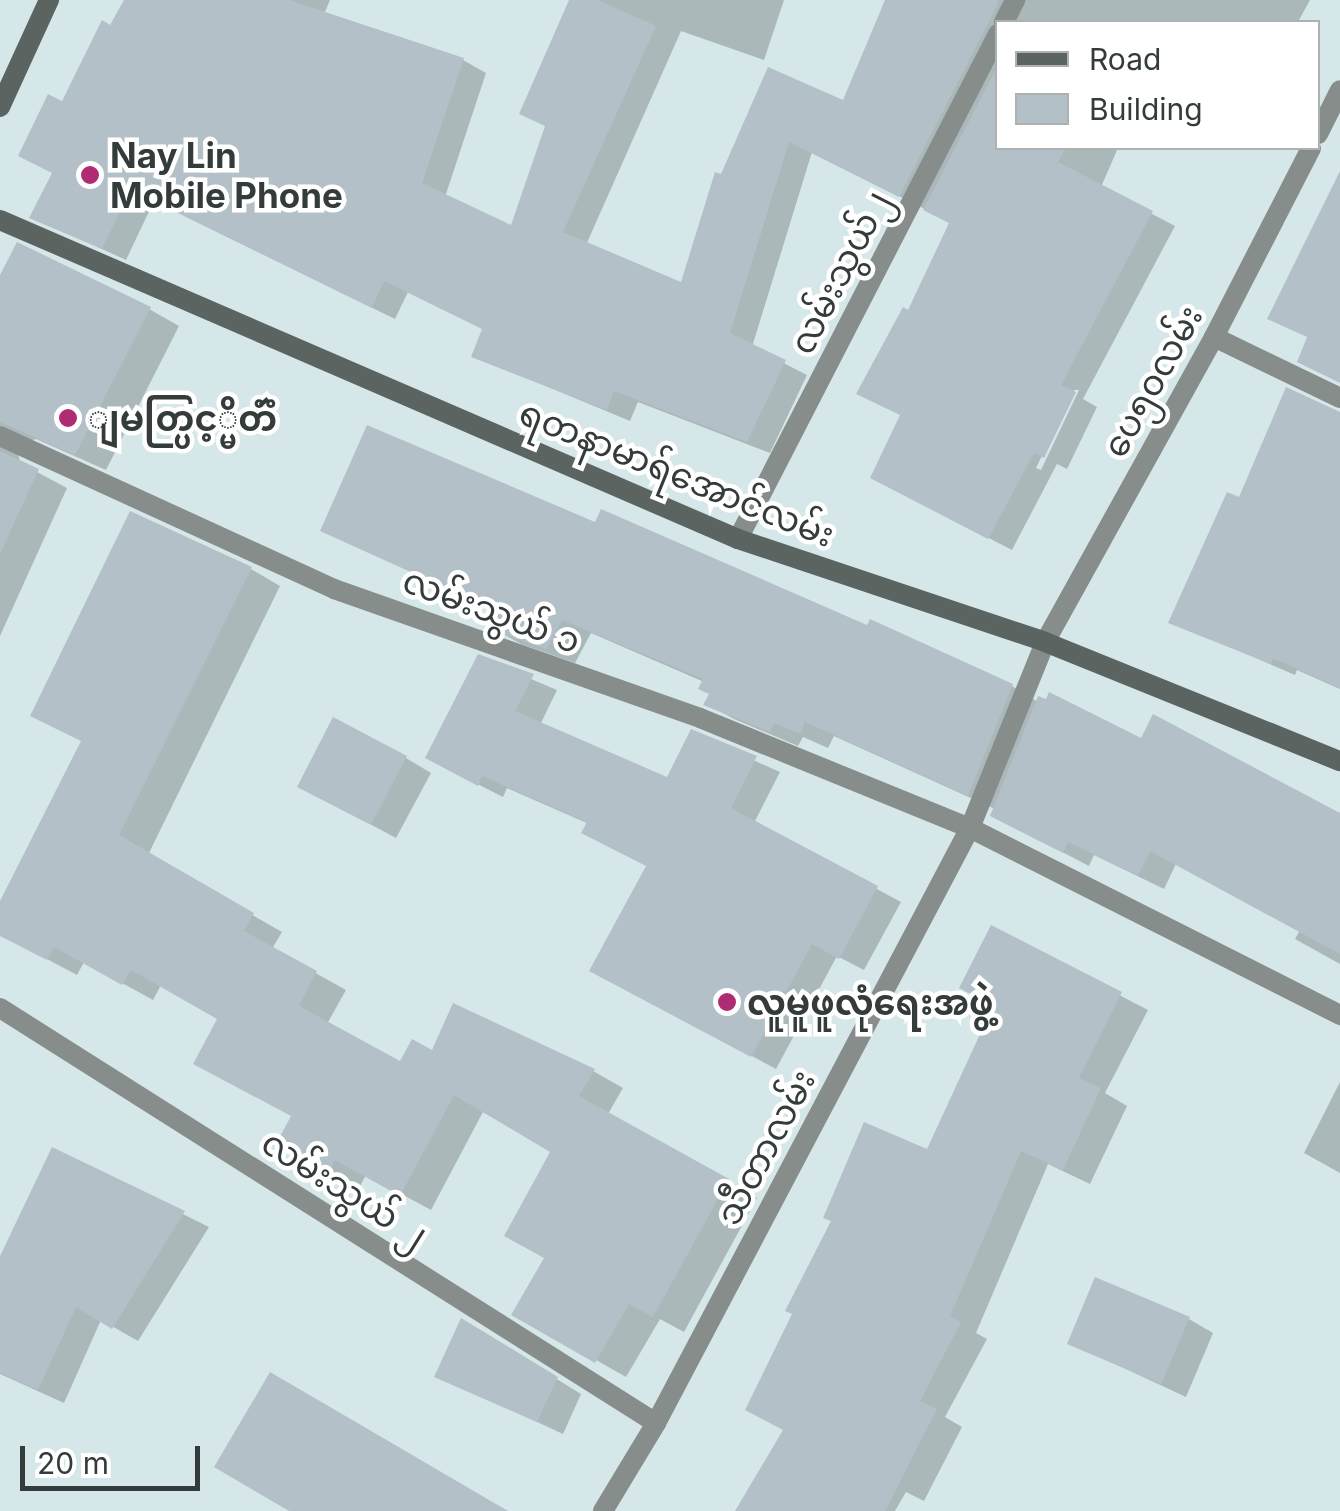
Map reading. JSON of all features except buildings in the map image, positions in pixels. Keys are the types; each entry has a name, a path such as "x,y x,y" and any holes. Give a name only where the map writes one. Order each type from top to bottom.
{"street":[{"path":"0,108 49,0"},
{"name":"လမ်းသွယ်၂","path":"738,539 995,40"},
{"path":"1320,130 1340,90"},
{"name":"ပေ၅၀လမ်း","path":"1045,642 1214,337 1310,150"},
{"name":"ရတနာမာရ်အောင်လမ်း","path":"0,220 738,539 1045,642 1340,761"},
{"path":"1214,337 1340,398"},
{"name":"လမ်းသွယ် ၁","path":"0,436 334,588 700,718 970,828 1340,1014"},
{"name":"သီတာလမ်း","path":"603,1511 656,1423 970,828 1045,642"},
{"name":"လမ်းသွယ် ၂","path":"0,1008 656,1423"}],"place":[{"name":"Nay Lin Mobile Phone","path":"90,175"},
{"name":"ျမတ္ပြင့္မိတၱဴ","path":"68,418"},
{"name":"လူမူဖူလုံရေးအဖွဲ့","path":"727,1002"}]}
